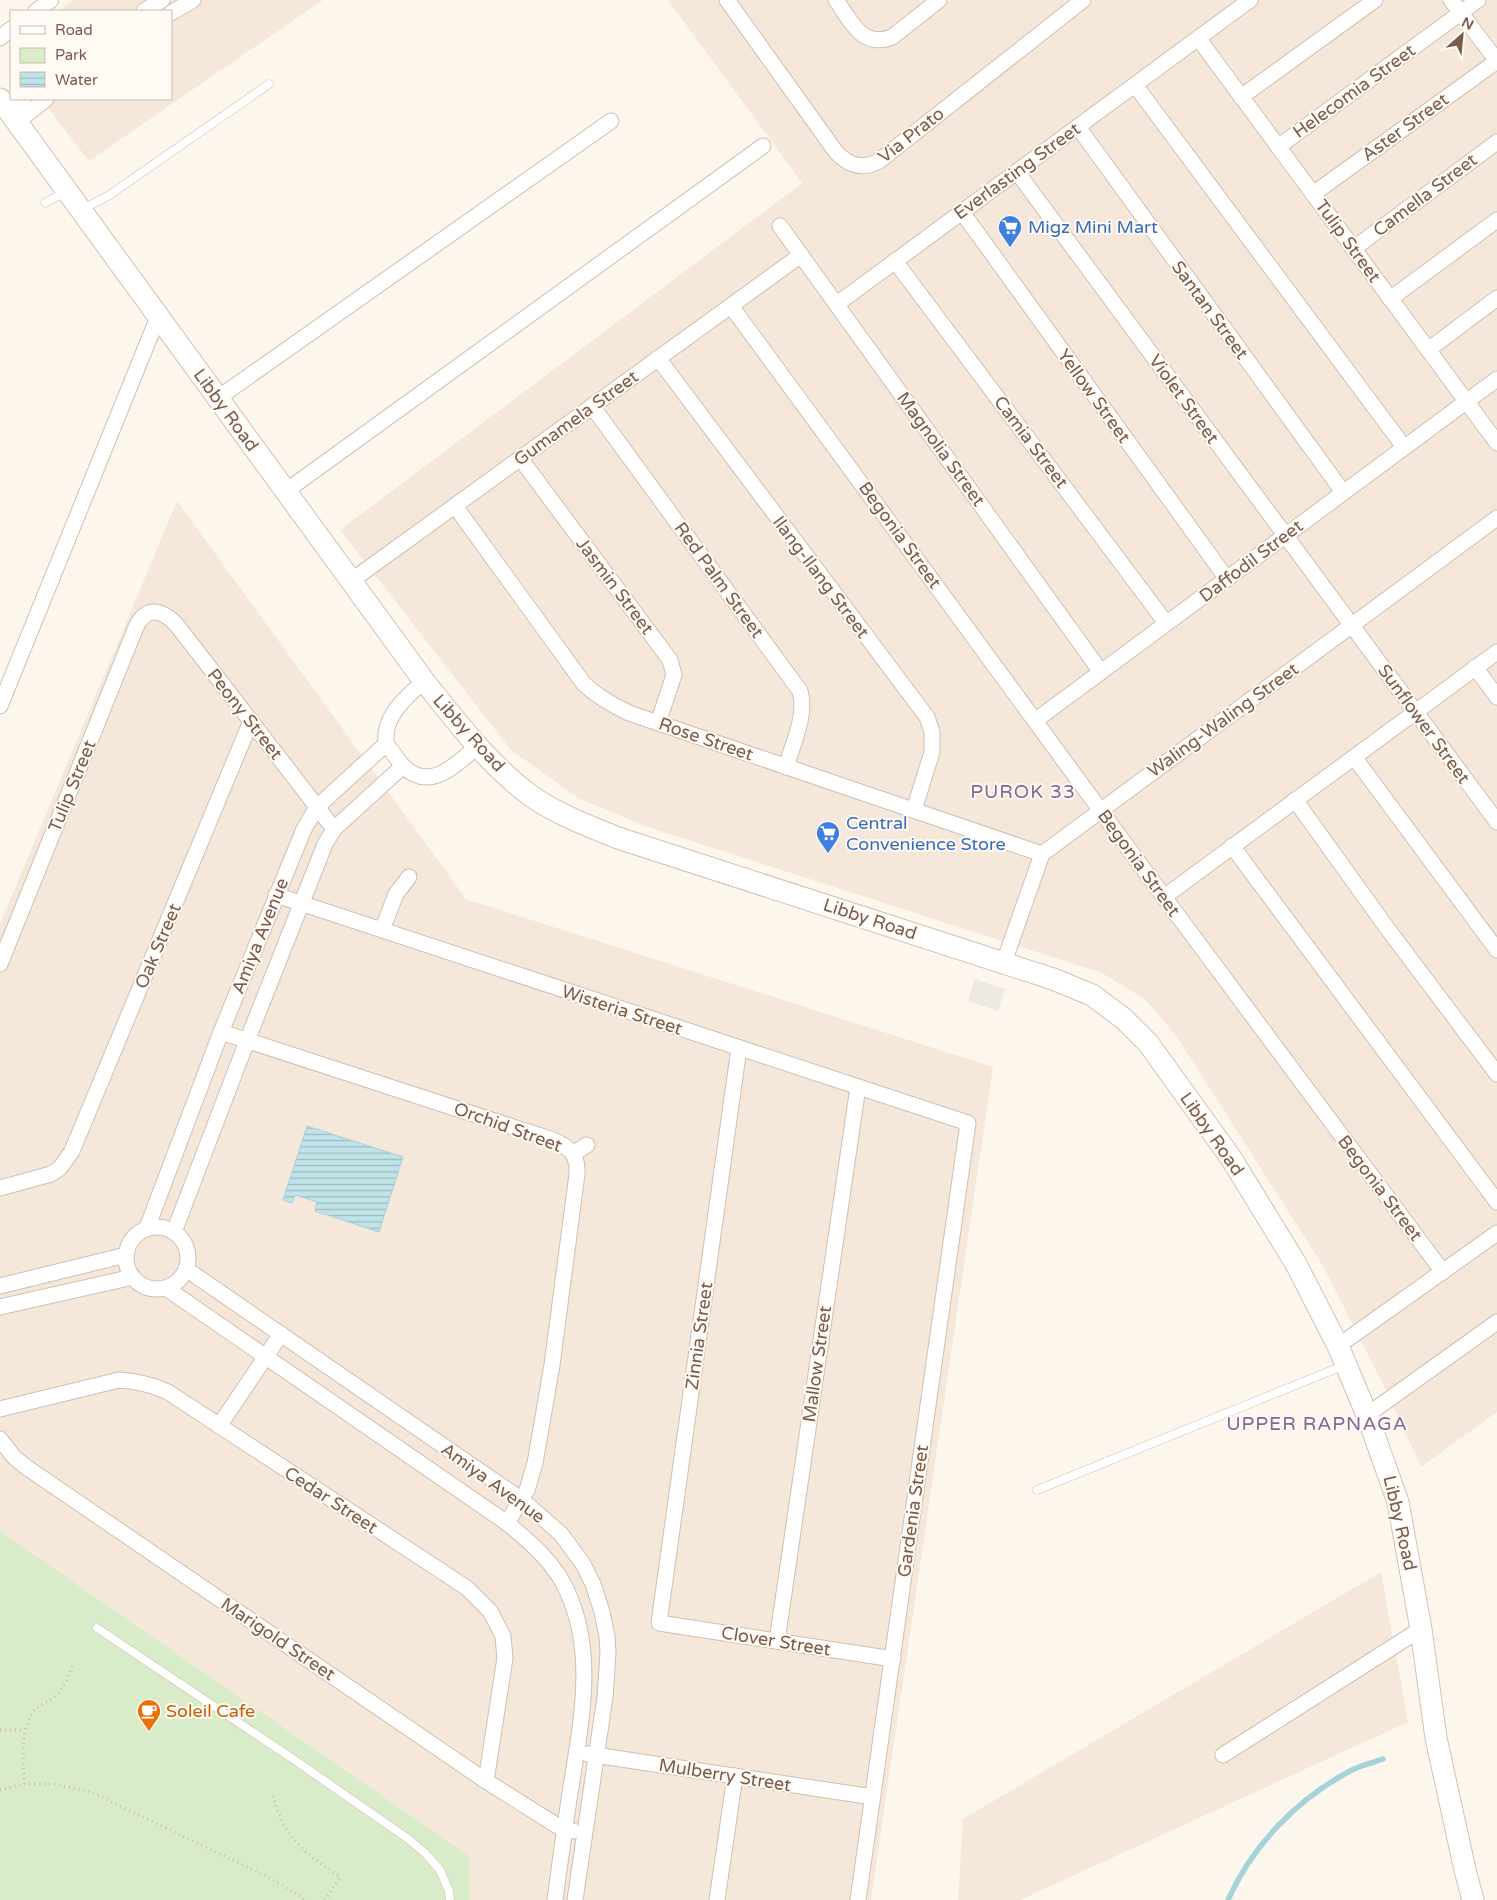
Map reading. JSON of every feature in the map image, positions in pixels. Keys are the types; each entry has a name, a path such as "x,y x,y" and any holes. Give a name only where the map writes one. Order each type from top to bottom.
{"main road":[{"name":"Libby Road","path":"12,107 66,191 424,681 477,747 497,767 532,796 572,819 618,838 1053,979 1092,995 1124,1019 1148,1043 1236,1166 1296,1264 1341,1356 1367,1415 1398,1502 1421,1629 1436,1738 1473,1900"}],"street":[{"path":"37,10 52,0"},
{"path":"146,10 162,0"},
{"name":"Via Prato","path":"727,0 836,152 843,160 855,166 869,166 879,162 1082,0"},
{"path":"836,0 855,27 864,36 874,41 892,37 939,0"},
{"path":"1198,38 1250,0"},
{"path":"1241,96 1375,0"},
{"path":"1451,0 1497,61"},
{"name":"Helecomia Street","path":"1278,147 1478,0"},
{"path":"0,38 10,30"},
{"name":"Everlasting Street","path":"837,304 1198,38"},
{"name":"Tulip Street","path":"1198,38 1497,443"},
{"name":"Aster Street","path":"1313,194 1497,61"},
{"path":"1135,85 1404,447"},
{"path":"12,107 42,100"},
{"path":"218,398 611,121"},
{"name":"Santan Street","path":"1078,127 1343,492"},
{"name":"Camella Street","path":"1353,249 1497,142"},
{"path":"286,490 763,146"},
{"name":"Violet Street","path":"1017,172 1351,625"},
{"name":"Yellow Street","path":"962,212 1227,579"},
{"path":"1390,299 1497,220"},
{"name":"Magnolia Street","path":"780,226 1101,672"},
{"name":"Gumamela Street","path":"351,580 801,255"},
{"name":"Camia Street","path":"895,262 1166,623"},
{"path":"1428,350 1497,298"},
{"name":"Begonia Street","path":"731,306 1036,720 1100,811 1443,1272"},
{"path":"0,706 158,317"},
{"name":"Ilang-Ilang Street","path":"658,358 927,718 932,732 932,752 914,810"},
{"path":"1466,401 1497,379"},
{"name":"Daffodil Street","path":"1036,720 1466,401"},
{"name":"Red Palm Street","path":"592,406 800,691 803,702 801,717 786,767"},
{"name":"Jasmin Street","path":"520,458 670,660 674,675 658,723"},
{"name":"Rose Street","path":"455,506 584,684 598,697 629,714 1042,854"},
{"name":"Waling-Waling Street","path":"1042,854 1497,518"},
{"name":"Tulip Street","path":"0,964 136,627 139,621 149,612"},
{"name":"Peony Street","path":"149,612 163,613 176,624 334,829"},
{"name":"Sunflower Street","path":"1351,625 1497,822"},
{"path":"1164,897 1497,652"},
{"path":"1476,667 1497,697"},
{"path":"424,681 396,708 386,728 386,744 403,766 421,776 442,775 477,747"},
{"name":"Oak Street","path":"0,1188 51,1174 60,1168 78,1138 251,721"},
{"name":"Amiya Avenue","path":"147,1228 221,1032 304,829 318,807 386,744"},
{"path":"1354,757 1497,950"},
{"name":"Amiya Avenue","path":"174,1232 325,844 334,829 403,766"},
{"path":"1295,800 1387,928 1497,1074"},
{"path":"1232,846 1497,1202"},
{"path":"1004,962 1042,854"},
{"path":"382,930 396,894 409,877"},
{"name":"Wisteria Street","path":"276,895 968,1123"},
{"name":"Orchid Street","path":"221,1032 553,1140 569,1147 574,1153 577,1174 552,1364 532,1477 522,1500 507,1523"},
{"name":"Zinnia Street","path":"659,1623 739,1048"},
{"name":"Mallow Street","path":"777,1641 858,1087"},
{"name":"Gardenia Street","path":"858,1900 968,1123"},
{"path":"574,1153 587,1145"},
{"path":"161,1227 174,1232 186,1246 188,1258 186,1269 178,1281 166,1288 158,1289 144,1286 133,1277 127,1267 127,1249 133,1238 147,1228 161,1227"},
{"path":"1341,1356 1443,1272 1497,1234"},
{"path":"0,1286 126,1255"},
{"name":"Amiya Avenue","path":"186,1269 522,1500 560,1534 584,1564 602,1612 607,1636 608,1676 575,1900"},
{"path":"0,1307 133,1277"},
{"name":"Amiya Avenue","path":"166,1288 507,1523 541,1554 557,1572 568,1591 575,1613 581,1639 584,1675 576,1752 555,1900"},
{"path":"1367,1415 1497,1322"},
{"path":"219,1426 281,1334"},
{"name":"Cedar Street","path":"0,1409 119,1380 151,1384 168,1392 467,1588 490,1611 504,1636 505,1658 486,1781"},
{"name":"Marigold Street","path":"0,1439 14,1457 26,1466 486,1781 564,1830"},
{"name":"Clover Street","path":"659,1623 892,1659"},
{"path":"1223,1755 1421,1629"},
{"name":"Mulberry Street","path":"576,1752 873,1797"},
{"path":"716,1900 735,1776"},
{"path":"564,1830 584,1833"}],"lane":[{"path":"81,210 108,196 269,84"},
{"path":"45,204 66,191"},
{"path":"1037,1490 1341,1356"},
{"path":"97,1628 296,1761 425,1853 440,1870 449,1891 450,1900"}],"path":[{"path":"24,1784 25,1730 31,1715 38,1706 53,1698 59,1692 66,1682 73,1664"},
{"path":"0,1730 25,1730"},
{"path":"0,1790 24,1784 54,1784 91,1792 270,1878 306,1900"},
{"path":"273,1796 281,1822 294,1841 309,1855 340,1877 325,1900"}],"shaded area":[{"path":"74,0 323,0 89,161 42,100 172,100 172,10 59,10"},
{"path":"668,0 1497,0 1497,1412 1421,1467 1383,1384 1323,1266 1177,1037 1146,1000 1102,973 645,826 580,799 511,750 340,530 802,183"},
{"path":"177,501 466,899 993,1067 871,1900 470,1900 469,1856 0,1531 0,924"},
{"path":"975,979 1005,989 998,1011 968,1001"},
{"path":"1381,1572 1408,1722 1020,1900 958,1900 963,1819"}],"green space":[{"path":"0,1531 469,1856 470,1900 0,1900"}],"water":[{"path":"307,1126 403,1157 379,1232 315,1211 317,1202 295,1195 292,1203 283,1200"}],"waterway":[{"path":"1228,1900 1238,1879 1264,1841 1297,1808 1334,1780 1354,1769 1383,1759"}],"place":[{"name":"Migz Mini Mart","path":"1010,248"},
{"name":"Central Convenience Store","path":"828,854"},
{"name":"Soleil Cafe","path":"149,1732"}],"district":[{"name":"PUROK 33","path":"1023,792"},
{"name":"UPPER RAPNAGA","path":"1317,1424"}]}
